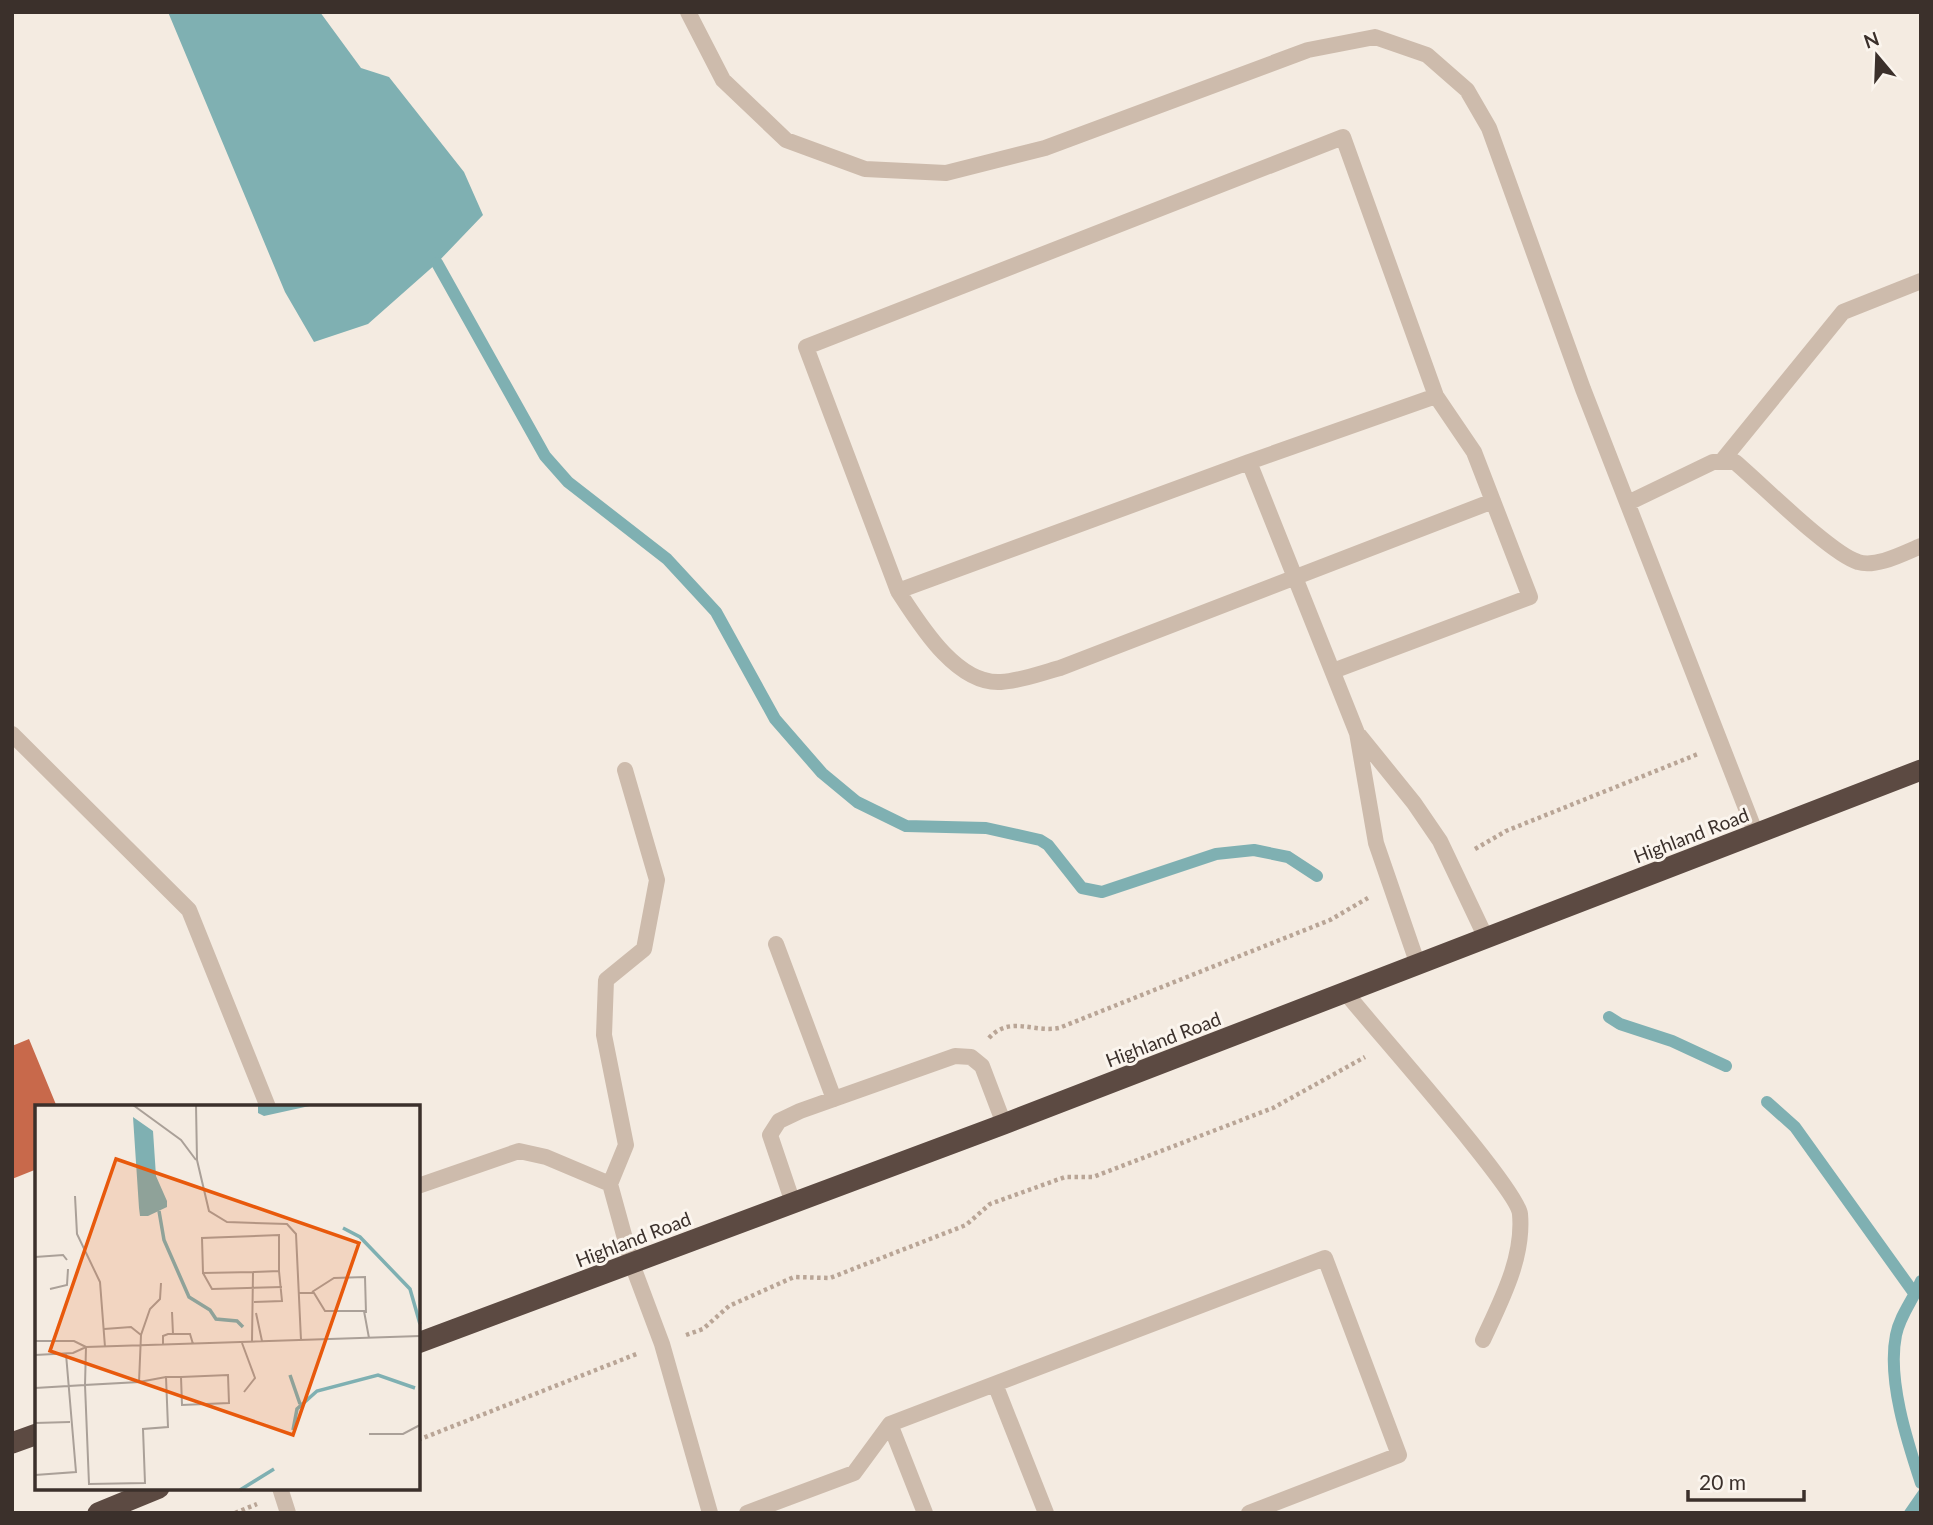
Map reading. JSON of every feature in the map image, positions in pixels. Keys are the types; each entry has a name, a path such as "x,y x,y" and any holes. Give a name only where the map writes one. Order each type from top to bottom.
{"highway":[{"name":"Highland Road","path":"420,1342 1004,1124 1921,770"},
{"path":"12,1443 35,1435"},
{"path":"97,1513 124,1508 156,1490"}],"lane":[{"path":"688,12 723,80 786,139 865,169 946,173 1045,148 1308,50 1375,37 1427,55 1467,90 1489,128 1583,389 1756,834"},
{"path":"1334,671 1530,597 1493,501 1474,452 1436,396 1342,138 806,346 898,592 932,642 962,669 999,682 1060,668 1493,501"},
{"path":"1721,462 1843,312 1921,281"},
{"path":"898,592 1436,396"},
{"path":"1250,462 1357,733 1376,843 1418,964"},
{"path":"1628,503 1713,462 1735,462 1830,544 1859,563 1883,560 1921,546"},
{"path":"1357,733 1414,803 1449,861 1486,938"},
{"path":"12,734 189,910 267,1105"},
{"path":"625,770 657,880 644,949 606,980 604,1035 626,1145 610,1184 632,1264 662,1344 710,1513"},
{"path":"776,944 834,1099"},
{"path":"1346,993 1493,1170 1520,1212 1513,1276 1483,1340"},
{"path":"793,1203 770,1135 779,1121 834,1099 955,1056 971,1057 982,1066 1004,1124"},
{"path":"420,1185 519,1151 546,1157 610,1184"},
{"path":"747,1513 854,1473 890,1424 1325,1258 1399,1455 1249,1513"},
{"path":"995,1384 1046,1513"},
{"path":"890,1424 925,1513"},
{"path":"281,1490 288,1513"}],"path":[{"path":"1449,861 1506,831 1667,769 1721,744"},
{"path":"971,1057 996,1030 1015,1024 1048,1030 1059,1028 1330,920 1391,887"},
{"path":"420,1439 703,1329 729,1306 794,1277 830,1278 966,1225 990,1204 1065,1177 1093,1177 1273,1108 1388,1045"}],"water":[{"path":"168,12 320,12 361,68 389,77 464,172 483,215 437,263 368,324 314,342 285,292"},
{"path":"1921,1487 1921,1513 1903,1513"}],"building":[{"path":"29,1039 56,1105 35,1105 35,1170 12,1179 12,1046"}],"waterway":[{"path":"437,263 545,456 568,482 667,559 716,612 775,719 822,773 857,802 906,826 986,828 1040,840 1048,845 1082,888 1102,892 1216,854 1254,850 1288,857 1317,876"},
{"path":"1609,1017 1620,1024 1672,1041 1726,1066"},
{"path":"1767,1102 1795,1127 1914,1293"},
{"path":"1921,1281 1900,1321 1894,1352 1900,1410 1921,1483"}]}
